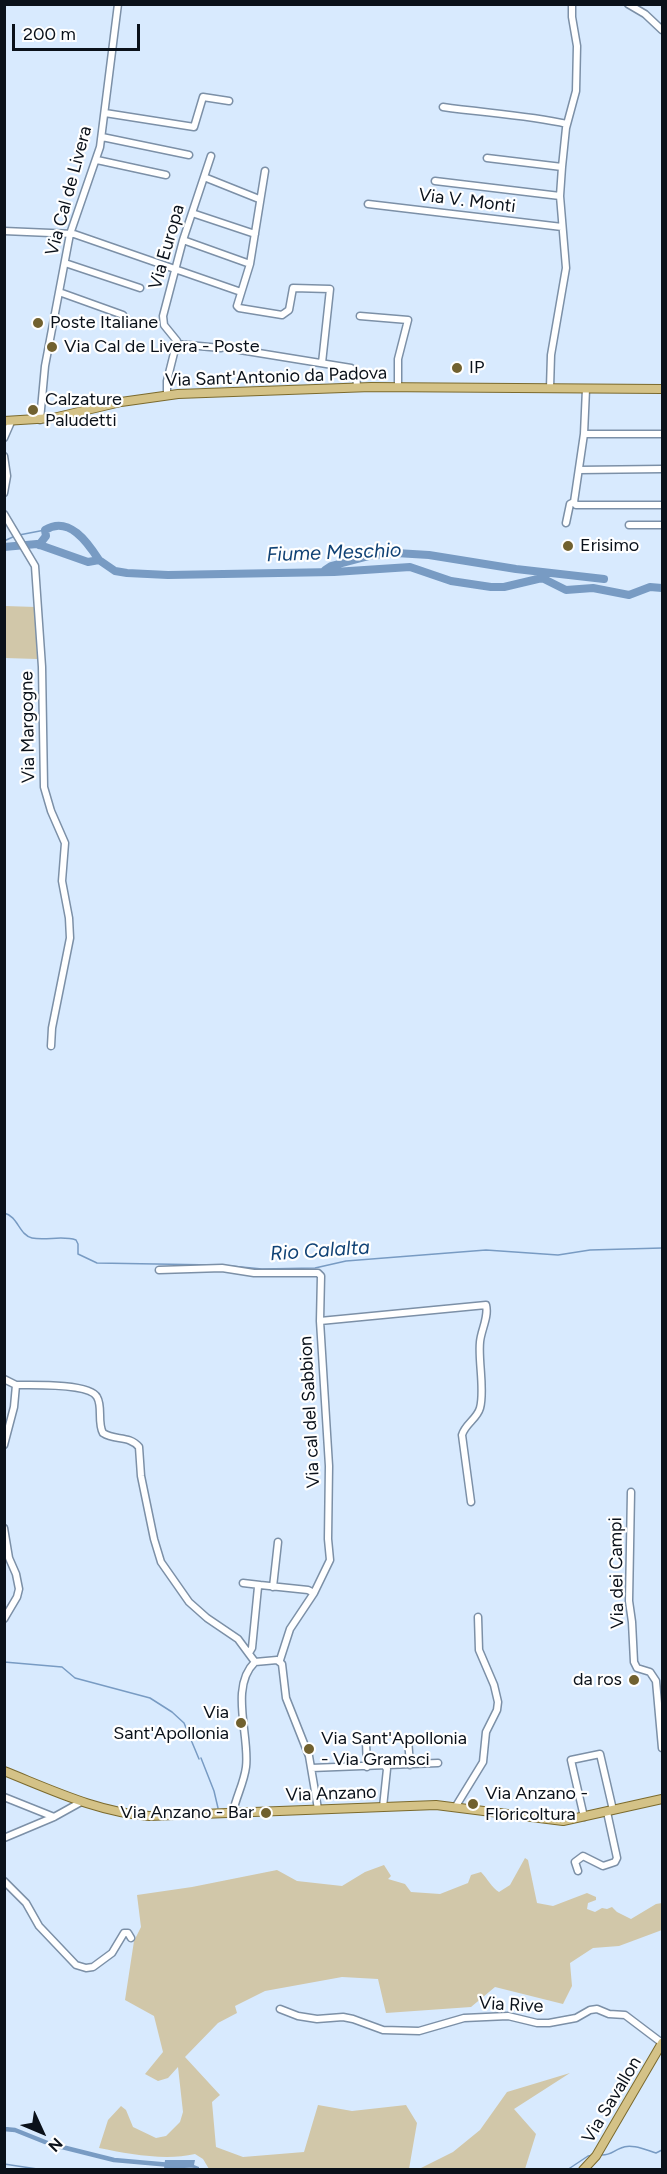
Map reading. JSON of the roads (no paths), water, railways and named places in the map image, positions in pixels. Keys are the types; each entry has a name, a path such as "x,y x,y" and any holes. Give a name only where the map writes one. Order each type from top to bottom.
{"main road":[{"name":"Via Sant'Antonio da Padova","path":"8,422 40,420 120,402 167,395 357,387 663,389"},
{"name":"Via Anzano","path":"4,1771 81,1802 107,1810 149,1816 456,1806 559,1821 663,1800"},
{"name":"Via Savallon","path":"583,2169 597,2154 662,2043"}],"street":[{"name":"Via Cal de Livera","path":"40,420 45,366 70,234 97,160 102,137 118,4"},
{"path":"550,388 551,355 566,268 560,196 567,124 576,92 577,46 572,17 573,4"},
{"path":"628,4 642,12 663,30"},
{"path":"105,112 194,127 203,97 229,101"},
{"path":"443,107 567,124"},
{"path":"102,137 189,155"},
{"name":"Via Europa","path":"177,344 163,319 183,240 212,156"},
{"path":"487,158 562,167"},
{"path":"97,160 166,175"},
{"path":"265,171 250,264 238,302 239,308 282,315 288,310 293,288 330,289 322,363"},
{"path":"204,177 259,199"},
{"path":"435,181 560,196"},
{"name":"Via V. Monti","path":"368,204 562,227"},
{"path":"192,213 255,234"},
{"path":"4,231 70,234 241,292"},
{"path":"183,240 250,264"},
{"path":"65,263 140,288"},
{"path":"59,292 123,315"},
{"path":"360,316 408,320 397,364 398,387"},
{"path":"167,395 167,381 177,344 221,348"},
{"path":"240,350 353,369 357,374 357,387"},
{"path":"575,503 584,434 586,389"},
{"path":"4,438 8,422"},
{"path":"584,434 663,434"},
{"path":"4,456 7,476 4,493"},
{"path":"579,470 663,469"},
{"path":"566,523 570,504 575,503 663,505"},
{"name":"Via Margogne","path":"4,514 35,566 42,667 44,787 51,811 65,843 62,881 70,938 52,1028 51,1046"},
{"path":"629,525 663,525"},
{"path":"159,1270 222,1268 254,1273 318,1273 321,1276 320,1321"},
{"name":"Via cal del Sabbion","path":"314,1593 330,1560 329,1466 320,1321 486,1305 487,1311 480,1339 480,1408 462,1435 471,1502"},
{"path":"4,1379 16,1385 87,1389 94,1393 99,1403 103,1433 113,1438 128,1439 139,1447 141,1476 161,1562 194,1607 232,1633 255,1662"},
{"path":"4,1445 14,1407 16,1385"},
{"name":"Via dei Campi","path":"631,1492 629,1601 634,1662 637,1668 650,1672 656,1681 663,1749"},
{"path":"4,1528 9,1558 19,1589 4,1619"},
{"path":"273,1587 278,1542"},
{"path":"243,1583 308,1590 314,1593 290,1629 280,1660 286,1698 311,1768 318,1809"},
{"path":"249,1653 252,1648 260,1585"},
{"path":"456,1806 483,1762 486,1732 497,1710 498,1702 494,1685 479,1650 478,1617"},
{"path":"233,1812 246,1767 242,1689 247,1674 255,1662 280,1660"},
{"path":"364,1738 367,1767"},
{"path":"408,1739 410,1765"},
{"path":"578,1871 575,1862 582,1856 603,1866 615,1862 617,1858 600,1754 571,1760 584,1817"},
{"path":"311,1768 438,1763"},
{"path":"383,1807 387,1769 385,1766"},
{"path":"4,1797 54,1817"},
{"path":"4,1838 54,1817 81,1802"},
{"path":"4,1881 26,1903 39,1926 76,1965 86,1968 93,1967 112,1953 124,1933 131,1938"},
{"name":"Via Rive","path":"280,2009 298,2016 317,2019 343,2017 353,2019 383,2030 419,2031 464,2018 508,2016 537,2023 549,2023 576,2018 590,2010 597,2009 609,2014 625,2015 662,2043"}],"water":[{"path":"165,2160 195,2160 194,2165 199,2169 164,2169"}],"waterway":[{"path":"39,545 46,536 45,530 54,526 62,526 77,533 99,560"},
{"path":"19,535 45,530"},
{"path":"4,541 15,536"},
{"name":"Fiume Meschio","path":"4,547 37,544 88,562 99,560 115,571 127,573 168,575 334,572 410,567 451,581 491,587 504,587 542,578 566,590 593,588 629,595 650,587 662,588"},
{"path":"325,570 331,566 373,555 396,553 429,555 516,569 604,579"},
{"name":"Rio Calalta","path":"4,1213 9,1215 24,1233 32,1238 76,1240 78,1254 97,1263 214,1265"},
{"name":"Rio Calalta","path":"231,1266 262,1269 315,1268 346,1261 486,1250 558,1255 590,1250 662,1248"},
{"path":"4,1662 62,1667 75,1678 150,1698 184,1723 199,1759"},
{"path":"201,1758 218,1808"},
{"path":"4,2129 15,2130 50,2144 114,2160 171,2165"},
{"path":"602,2155 629,2146 656,2153 662,2150"},
{"path":"567,2170 588,2156 594,2155"},
{"path":"4,2164 44,2170"}],"place":[{"name":"Poste Italiane","path":"38,323"},
{"name":"Via Cal de Livera - Poste","path":"52,347"},
{"name":"IP","path":"457,368"},
{"name":"Calzature Paludetti","path":"33,410"},
{"name":"Erisimo","path":"568,546"},
{"name":"da ros","path":"634,1680"},
{"name":"Via Sant'Apollonia","path":"241,1723"},
{"name":"Via Sant'Apollonia - Via Gramsci","path":"309,1749"},
{"name":"Via Anzano - Floricoltura","path":"473,1804"},
{"name":"Via Anzano - Bar","path":"266,1813"}]}
